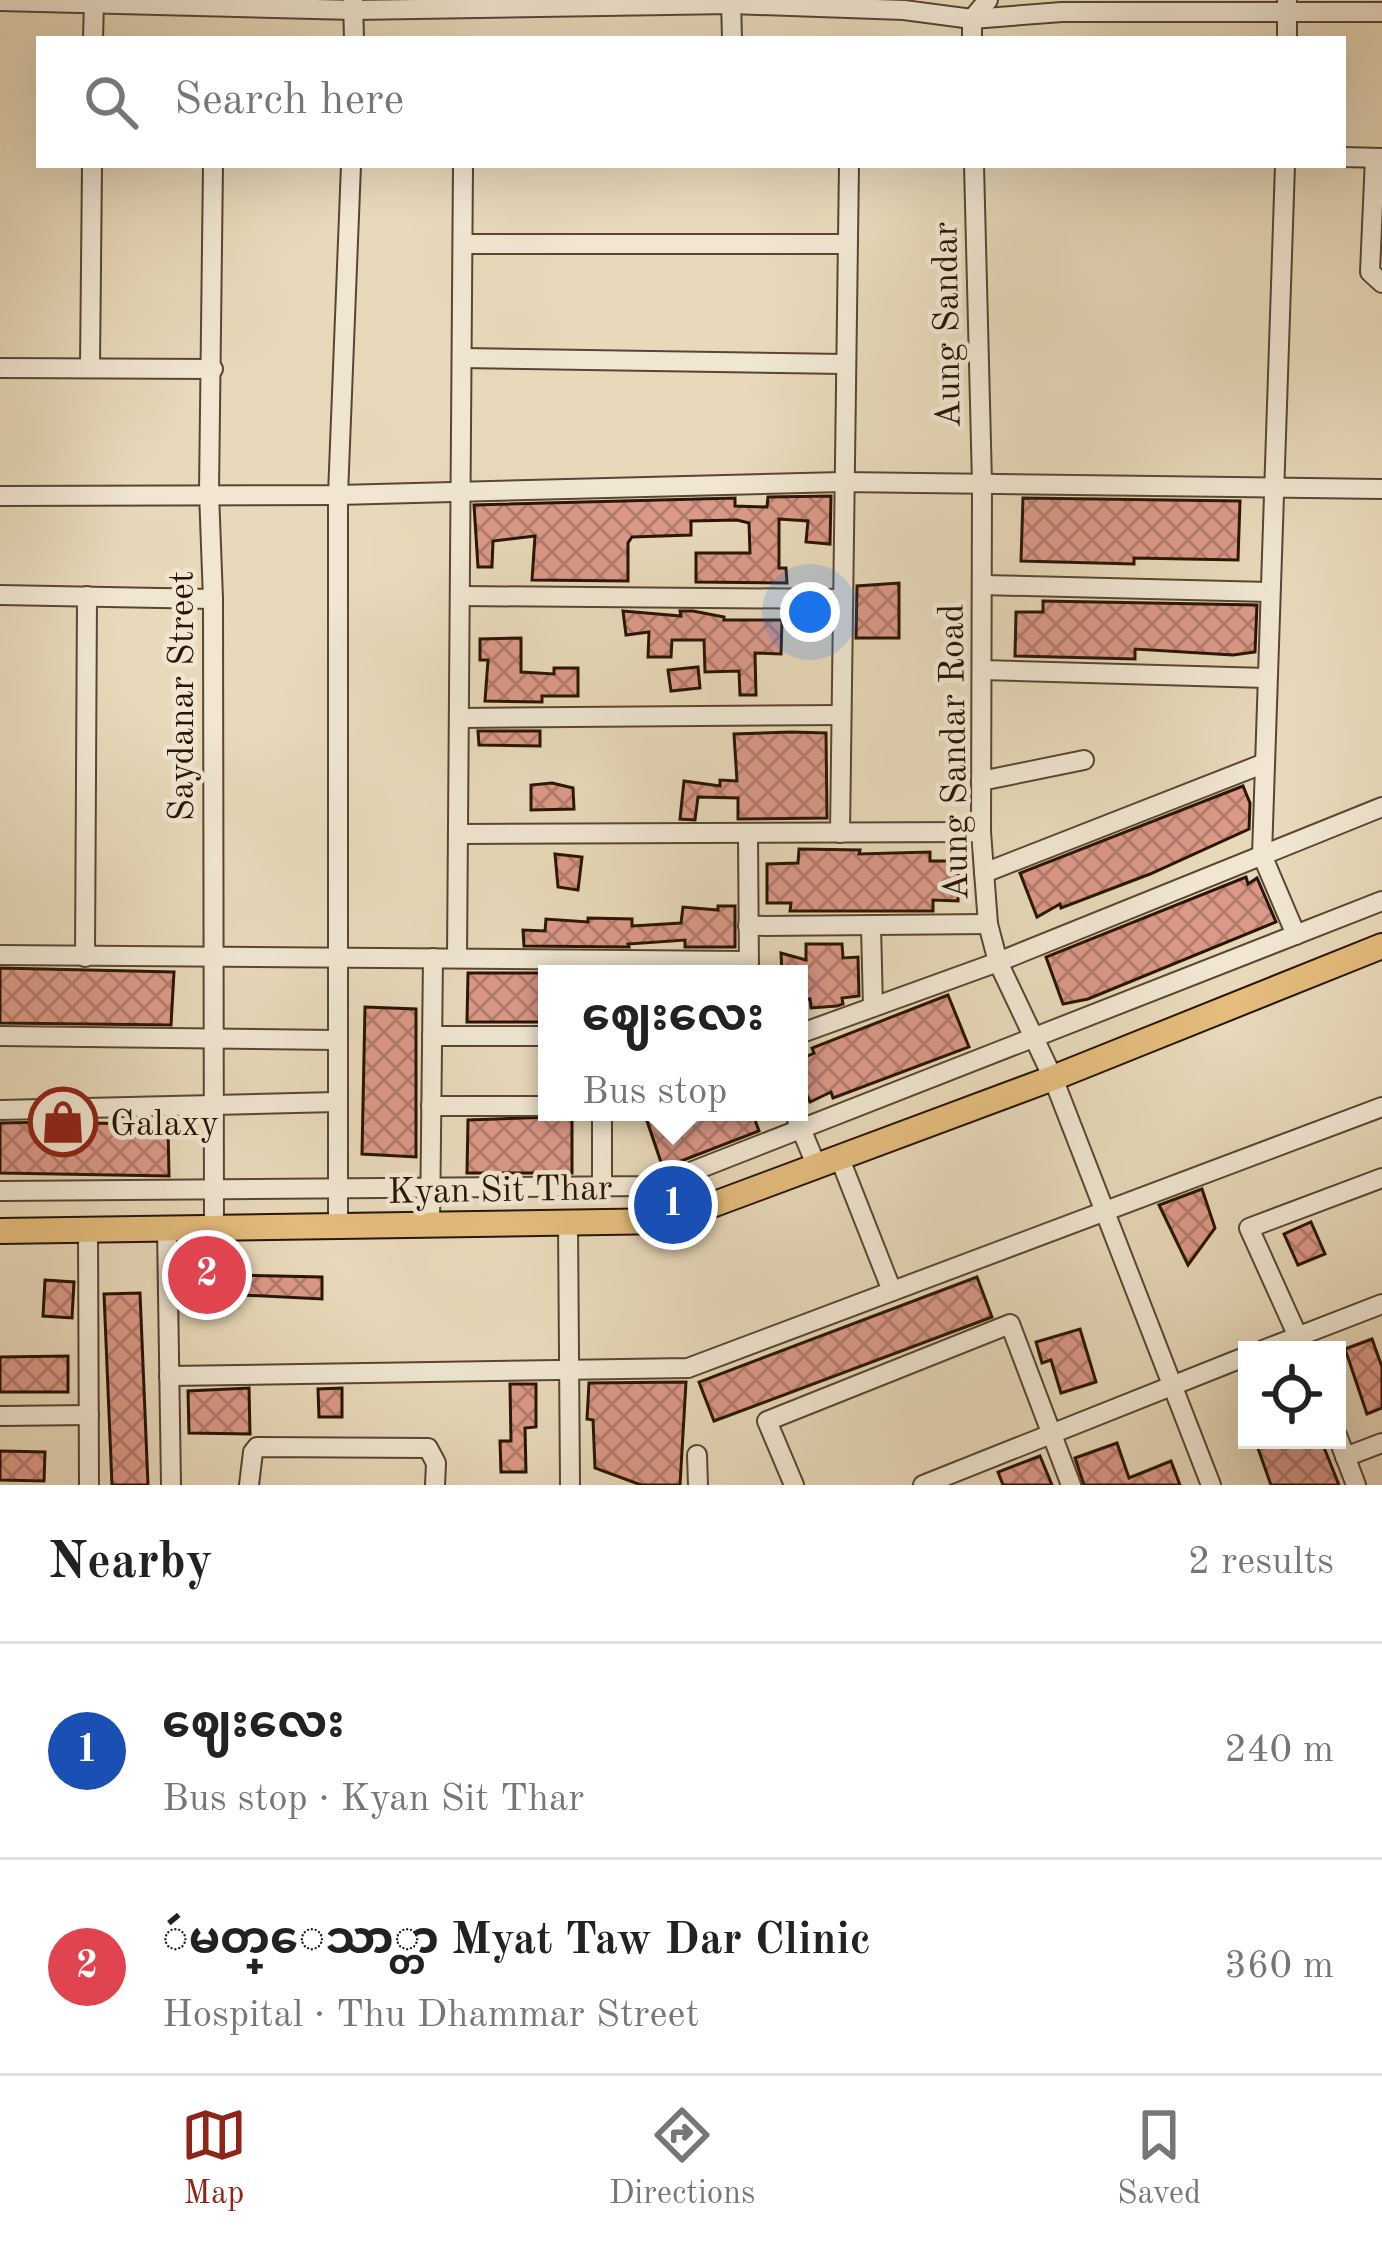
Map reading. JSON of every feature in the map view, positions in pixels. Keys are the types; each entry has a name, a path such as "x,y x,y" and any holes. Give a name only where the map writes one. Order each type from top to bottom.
{"main road":[{"name":"Kyan Sit Thar","path":"0,1232 669,1220 1053,1078 1382,946"}],"street":[{"path":"972,29 988,0"},
{"path":"0,1 731,2 904,10 972,29 1062,12 1288,6 1382,12"},
{"path":"93,36 94,2"},
{"path":"731,2 732,36"},
{"path":"354,5 354,36"},
{"path":"1346,157 1379,158 1370,272 1382,283"},
{"path":"90,366 92,168"},
{"name":"Saydanar Street","path":"213,168 209,492 214,1227"},
{"path":"338,1227 338,495 351,168"},
{"path":"458,958 464,168"},
{"path":"840,833 849,168"},
{"name":"Aung Sandar","path":"974,168 982,483"},
{"path":"1286,168 1262,855 1296,935"},
{"path":"463,244 848,244"},
{"path":"463,358 845,364"},
{"path":"0,368 213,369"},
{"path":"0,496 338,495 842,482 1382,490"},
{"name":"Aung Sandar Road","path":"982,483 981,832 988,924 998,962 1053,1078 1210,1485"},
{"path":"982,585 1270,592"},
{"path":"0,596 213,599"},
{"path":"85,957 87,596"},
{"path":"461,596 842,599"},
{"path":"982,670 1267,678"},
{"path":"460,718 841,715"},
{"path":"981,782 1084,760"},
{"path":"984,873 1265,763"},
{"path":"808,1031 998,962 1382,807"},
{"path":"458,834 981,832"},
{"path":"748,834 748,965"},
{"path":"808,1118 1035,1039 1382,901"},
{"path":"748,926 988,924"},
{"path":"871,927 873,1007"},
{"path":"0,955 458,958 572,965"},
{"path":"430,1226 433,958"},
{"path":"0,1036 336,1040"},
{"path":"432,1036 538,1036"},
{"path":"0,1110 336,1102"},
{"path":"431,1106 538,1106"},
{"path":"170,1376 688,1368 1382,1107"},
{"path":"602,1121 602,1186"},
{"path":"0,1192 655,1186 798,1121 829,1163 892,1291"},
{"path":"1300,1341 1250,1228 1382,1178"},
{"path":"568,1223 570,1485"},
{"path":"88,1228 89,1485"},
{"path":"167,1228 171,1485"},
{"path":"1305,1341 1382,1304"},
{"path":"794,1485 767,1420 1010,1324 1071,1485"},
{"path":"923,1485 1238,1360"},
{"path":"0,1416 89,1415"},
{"path":"1346,1456 1382,1443"},
{"path":"249,1485 257,1447 428,1448 436,1463 435,1485"},
{"path":"1343,1449 1357,1485"},
{"path":"697,1455 698,1485"}],"building":[{"path":"831,496 830,544 806,542 808,521 779,519 779,568 786,568 787,583 696,582 696,553 750,553 749,523 737,520 691,521 691,535 632,537 628,581 532,580 535,536 493,541 492,567 478,567 474,505 735,498 735,506 767,507 768,497"},
{"path":"1023,498 1240,501 1238,560 1021,561"},
{"path":"899,583 899,638 856,638 857,586"},
{"path":"1043,601 1257,605 1255,652 1135,649 1135,659 1015,656 1016,612 1043,612"},
{"path":"623,611 681,616 680,611 693,611 724,620 782,620 781,654 755,653 756,695 740,695 739,671 705,672 704,640 672,640 671,657 648,657 649,632 626,635"},
{"path":"521,638 521,672 554,674 554,668 578,668 578,696 542,696 542,702 485,701 488,660 480,660 480,639"},
{"path":"698,667 700,688 671,691 668,670"},
{"path":"478,731 540,731 540,746 479,745"},
{"path":"826,733 827,818 738,819 738,798 698,797 695,820 680,819 684,781 720,786 720,780 737,781 734,734"},
{"path":"531,785 573,788 574,809 531,810"},
{"path":"1243,786 1250,803 1249,829 1150,874 1061,908 1060,904 1037,917 1020,873"},
{"path":"799,849 860,850 859,854 930,852 930,861 959,861 958,901 933,900 933,911 790,911 791,903 767,903 767,864 798,863"},
{"path":"555,854 582,857 578,890 558,887"},
{"path":"1246,877 1248,884 1257,878 1276,922 1088,999 1063,1004 1046,957"},
{"path":"718,906 735,906 735,947 685,947 685,940 629,947 524,946 523,930 545,931 546,919 632,919 632,926 681,923 683,907 718,910"},
{"path":"806,944 842,944 843,958 858,957 859,996 842,998 843,1004 837,1006 811,1008 808,965 782,965 781,953 806,960"},
{"path":"0,968 174,972 171,1025 0,1023"},
{"path":"468,973 538,973 538,1022 467,1022"},
{"path":"948,995 969,1047 833,1098 831,1092 810,1102 808,1056 814,1053 812,1048"},
{"path":"365,1007 416,1009 416,1157 362,1154"},
{"path":"468,1120 572,1121 572,1173 467,1173"},
{"path":"647,1121 755,1121 759,1131 663,1168"},
{"path":"0,1123 168,1125 169,1176 0,1173"},
{"path":"1202,1189 1215,1228 1188,1265 1159,1205"},
{"path":"1311,1222 1325,1254 1298,1265 1284,1234"},
{"path":"181,1274 322,1277 322,1299 182,1292"},
{"path":"977,1277 992,1317 714,1421 699,1382"},
{"path":"45,1280 74,1282 72,1318 43,1316"},
{"path":"140,1293 148,1485 112,1485 104,1294"},
{"path":"1080,1329 1096,1382 1061,1393 1051,1360 1042,1363 1036,1342"},
{"path":"1372,1339 1382,1367 1382,1408 1367,1414 1346,1349"},
{"path":"68,1356 68,1392 0,1392 0,1357"},
{"path":"686,1382 680,1485 641,1485 595,1468 593,1420 587,1419 589,1383"},
{"path":"510,1384 536,1384 536,1427 525,1428 526,1472 501,1472 500,1441 511,1441"},
{"path":"249,1388 250,1434 189,1433 188,1391"},
{"path":"342,1388 342,1417 319,1417 318,1389"},
{"path":"1117,1443 1129,1478 1171,1461 1180,1485 1084,1485 1075,1458"},
{"path":"1258,1449 1325,1449 1339,1485 1271,1485"},
{"path":"0,1451 45,1452 44,1481 0,1480"},
{"path":"1040,1456 1052,1485 1003,1485 998,1472"}],"place":[{"name":"Galaxy","path":"63,1122"},
{"name":"ဈေးလေး","path":"673,1205"},
{"name":"ဴမတ္ေသာ္တာ Myat Taw Dar Clinic","path":"207,1275"}]}
